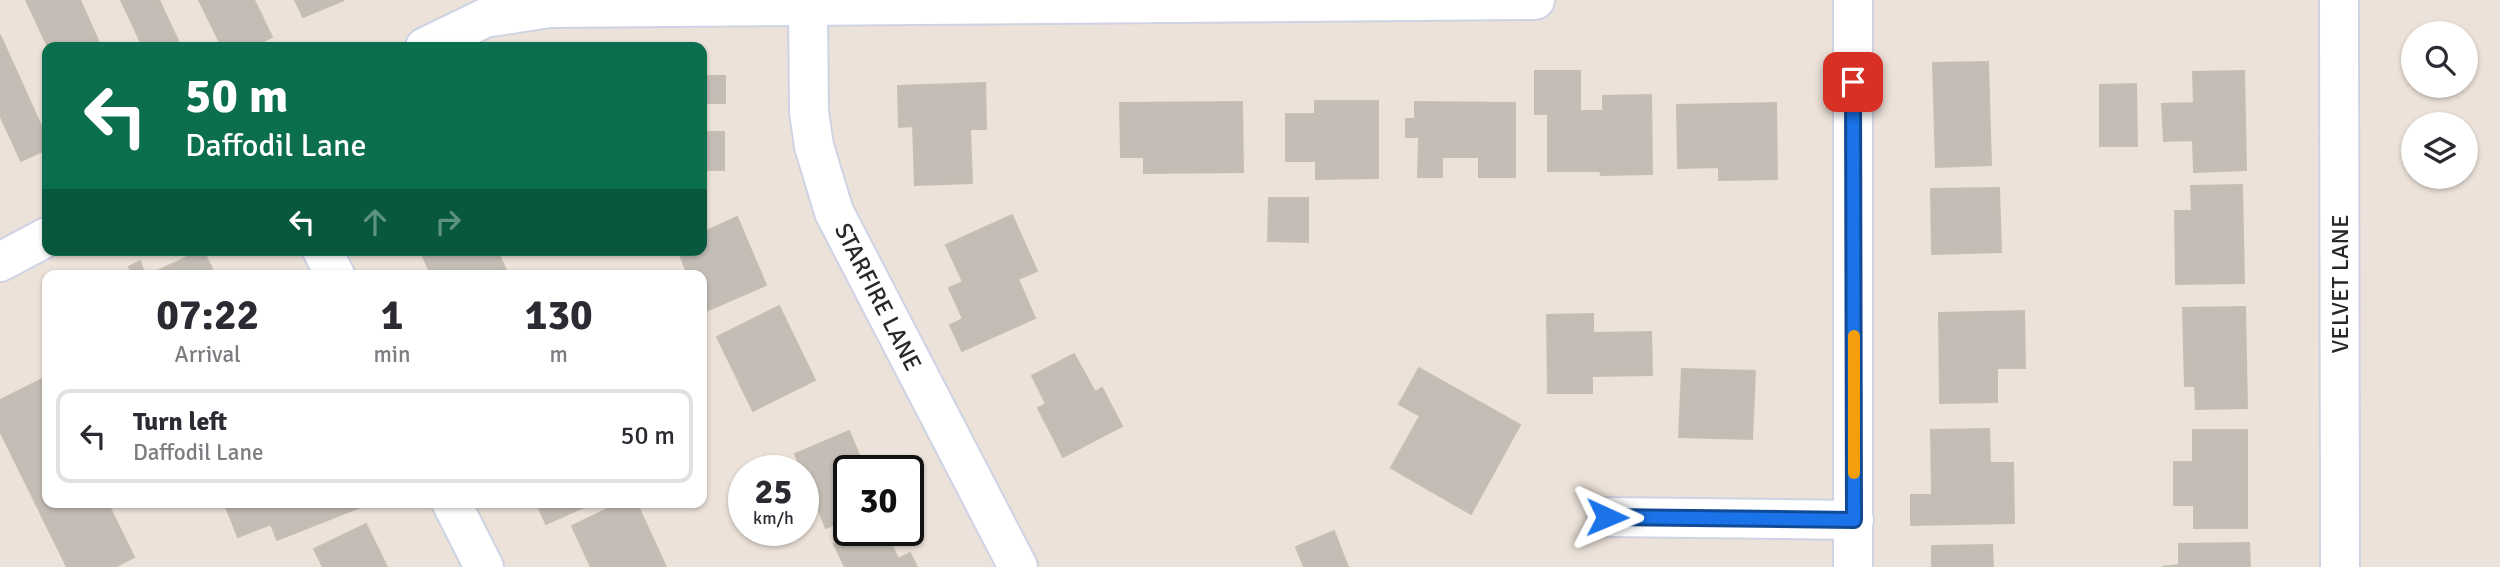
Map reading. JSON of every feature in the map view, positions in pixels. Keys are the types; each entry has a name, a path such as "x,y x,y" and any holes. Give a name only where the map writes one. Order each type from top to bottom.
{"street":[{"path":"433,42 485,9 1535,0"},
{"path":"1853,0 1853,567"},
{"name":"VELVET LANE","path":"2339,0 2340,567"},
{"name":"STARFIRE LANE","path":"808,7 811,124 823,180 834,212 1018,567"},
{"path":"0,262 42,240"},
{"path":"454,508 484,567"},
{"path":"1607,517 1854,520"}],"building":[{"path":"26,0 80,0 99,42 46,42"},
{"path":"121,0 159,0 179,42 141,42"},
{"path":"199,0 254,0 272,37 262,42 220,42"},
{"path":"295,0 344,0 303,17"},
{"path":"0,35 42,128 42,151 21,161 0,115"},
{"path":"1988,62 1991,165 1936,167 1933,63"},
{"path":"1535,71 1580,71 1580,111 1603,111 1603,96 1651,95 1652,174 1601,175 1600,171 1548,171 1548,114 1535,114"},
{"path":"2244,71 2246,170 2194,172 2193,140 2164,141 2162,104 2194,103 2193,72"},
{"path":"707,76 725,76 725,103 707,103"},
{"path":"985,83 986,129 970,129 972,183 915,185 913,126 899,127 898,86"},
{"path":"2136,84 2137,146 2100,146 2100,85"},
{"path":"1315,101 1378,101 1378,178 1316,179 1316,161 1286,161 1286,114 1315,114"},
{"path":"1242,102 1243,172 1144,173 1144,157 1121,157 1120,103"},
{"path":"1415,102 1515,103 1515,177 1479,177 1479,157 1442,157 1442,177 1418,177 1419,137 1406,137 1406,119 1415,119"},
{"path":"1776,103 1777,179 1719,180 1719,167 1678,168 1677,105"},
{"path":"707,132 724,132 724,170 707,170"},
{"path":"2242,185 2244,283 2176,284 2175,211 2192,211 2191,186"},
{"path":"1999,188 2001,252 1932,254 1931,189"},
{"path":"1269,198 1308,198 1308,242 1268,241"},
{"path":"1012,215 1037,271 1018,279 1035,318 962,351 950,325 963,319 949,288 963,282 946,245"},
{"path":"737,217 766,285 707,311 707,270 686,270 680,256 707,256 707,231"},
{"path":"189,256 206,256 213,270 160,270"},
{"path":"423,256 500,256 506,270 429,270"},
{"path":"140,261 143,270 130,270 129,267"},
{"path":"779,306 815,380 753,411 717,337"},
{"path":"2245,307 2247,408 2196,409 2195,386 2185,386 2183,308"},
{"path":"2024,311 2025,368 1997,368 1997,402 1940,403 1939,313"},
{"path":"1593,314 1593,333 1651,332 1652,375 1592,376 1592,393 1548,393 1547,315"},
{"path":"1074,354 1095,392 1102,388 1122,426 1063,457 1038,408 1046,404 1032,376"},
{"path":"1419,368 1520,425 1471,514 1391,468 1420,416 1399,404"},
{"path":"1682,369 1755,371 1752,439 1679,437"},
{"path":"42,379 42,508 110,508 134,557 115,567 67,567 0,431 0,400"},
{"path":"1989,429 1990,463 2013,463 2014,523 1911,525 1911,495 1932,495 1931,430"},
{"path":"2193,430 2247,430 2247,528 2194,528 2194,505 2174,505 2174,462 2193,462"},
{"path":"849,431 859,455 833,455 833,525 826,528 819,511 819,455 795,454"},
{"path":"226,508 358,508 277,540 271,524 238,537"},
{"path":"539,508 582,508 546,524"},
{"path":"610,508 639,508 666,567 591,567 572,526"},
{"path":"366,524 387,567 323,567 314,549"},
{"path":"1334,531 1348,567 1304,567 1296,547"},
{"path":"2249,543 2250,567 2162,567 2179,565 2179,544"},
{"path":"1992,545 1993,567 1932,567 1932,546"},
{"path":"835,546 892,546 898,559 910,553 917,567 845,567"}],"slow traffic":[{"path":"1854,336 1854,473"}],"route":[{"path":"1607,517 1854,520 1853,82"}]}
